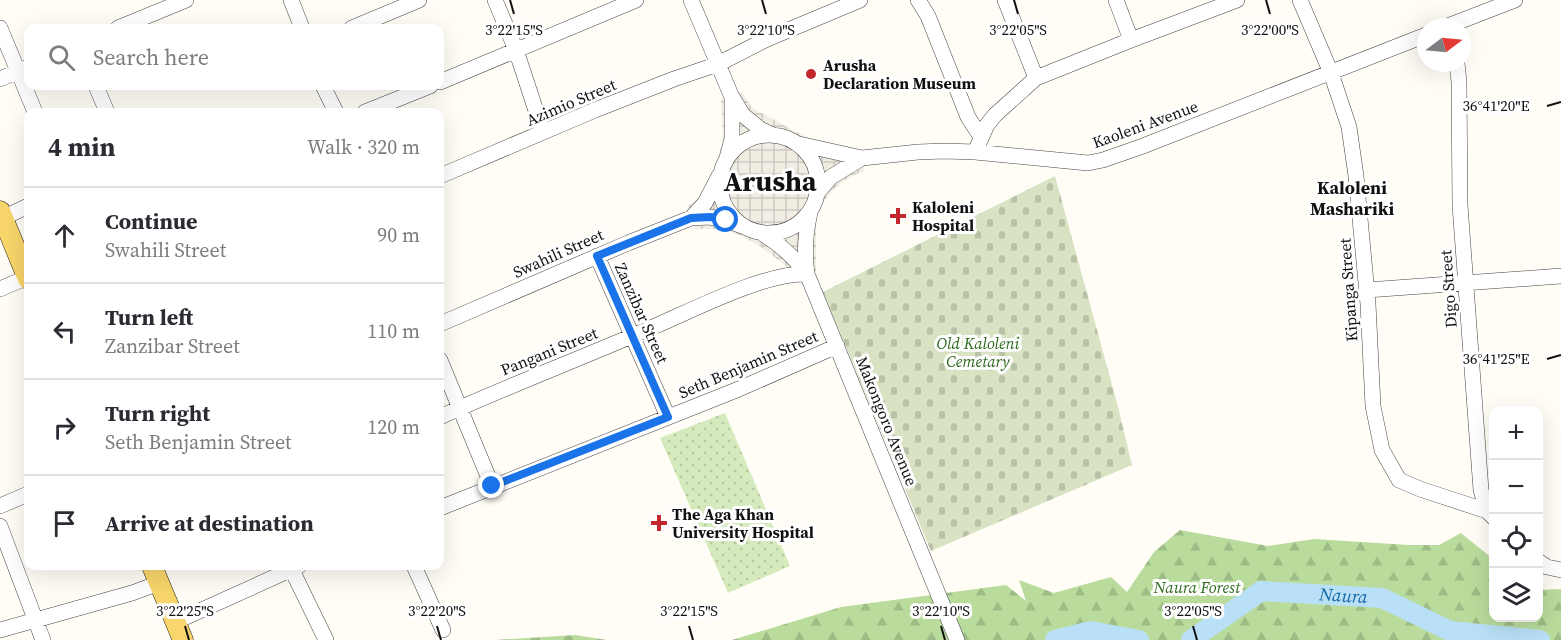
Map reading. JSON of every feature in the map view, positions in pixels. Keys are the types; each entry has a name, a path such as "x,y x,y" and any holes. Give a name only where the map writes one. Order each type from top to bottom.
{"main road":[{"path":"1,214 24,269"},
{"path":"156,574 179,631"}],"street":[{"path":"124,24 151,7 186,0"},
{"path":"291,0 300,24"},
{"path":"362,24 419,0"},
{"path":"495,0 516,51 543,132"},
{"path":"444,80 636,0"},
{"path":"691,0 731,95 743,115 760,129 799,144 813,161 818,176 818,192 810,213 801,223 777,234 763,234"},
{"name":"Azimio Street","path":"444,174 674,79 718,64 766,39 860,0"},
{"path":"918,0 928,16 968,117 981,137"},
{"path":"1005,0 1036,78"},
{"path":"1116,0 1131,40"},
{"name":"Kipanga Street","path":"1300,0 1349,127 1367,290 1373,406 1382,450 1399,480 1489,514"},
{"path":"1471,18 1515,0"},
{"path":"975,152 981,137 995,115 1036,78 1231,1"},
{"path":"0,28 23,69 0,79"},
{"name":"Kaoleni Avenue","path":"799,144 862,158 918,152 975,152 1076,163 1102,160 1417,39"},
{"name":"Digo Street","path":"1458,72 1460,205 1481,490 1489,511"},
{"path":"29,90 34,108"},
{"path":"98,90 105,108"},
{"path":"325,90 334,108"},
{"path":"375,108 420,90"},
{"path":"731,95 732,139 720,186 723,201 730,215 742,226 763,234 780,245 795,258 807,274"},
{"path":"724,164 736,148 747,140 773,135"},
{"name":"Kaoleni Avenue","path":"818,192 831,177 862,158"},
{"name":"Swahili Street","path":"691,218 705,203 715,187 724,164"},
{"path":"1,214 24,207"},
{"name":"Makongoro Avenue","path":"810,213 805,233 804,254 807,274 957,640"},
{"name":"Swahili Street","path":"444,322 691,218 710,217 742,226"},
{"name":"Zanzibar Street","path":"597,256 668,417"},
{"name":"Pangani Street","path":"444,415 505,387 743,289 777,277 795,273 807,274"},
{"path":"1367,290 1561,276"},
{"path":"0,289 24,280"},
{"name":"Seth Benjamin Street","path":"444,506 739,389 837,346"},
{"path":"444,370 492,486"},
{"path":"0,506 24,496"},
{"path":"0,526 43,640"},
{"path":"1543,564 1561,570"},
{"path":"179,631 289,570"},
{"path":"295,570 326,640"},
{"path":"416,570 443,630"},
{"path":"0,630 132,593 156,574"}],"green space":[{"name":"Old Kaloleni Cemetary","path":"1055,176 1132,465 931,551 823,292"},
{"path":"725,413 790,566 728,593 660,438"},
{"name":"Naura Forest","path":"1180,530 1268,546 1314,539 1439,545 1461,533 1489,556 1489,622 1543,622 1543,590 1561,589 1561,640 732,640 841,607 1006,585 1026,601 1019,580 1054,593 1111,577 1127,592 1154,552"},
{"path":"575,635 607,640 495,640"}],"shaded area":[{"path":"742,92 752,108 819,144 862,158 864,171 836,187 824,201 816,218 816,271 807,274 795,273 757,244 737,234 720,229 695,229 688,206 699,198 708,186 719,153 723,140 721,99"}],"waterway":[{"name":"Naura","path":"1191,640 1261,591 1382,598 1450,631 1540,640"},
{"name":"Naura","path":"1055,640 1091,631 1139,640"}],"place":[{"name":"Arusha Declaration Museum","path":"811,74"},
{"name":"Kaloleni Hospital","path":"898,216"},
{"name":"The Aga Khan University Hospital","path":"659,523"}],"district":[{"name":"Arusha","path":"770,181"},
{"name":"Kaloleni Mashariki","path":"1352,198"}],"route":[{"path":"492,486 668,417 597,256 691,218 710,217 726,220"}]}
